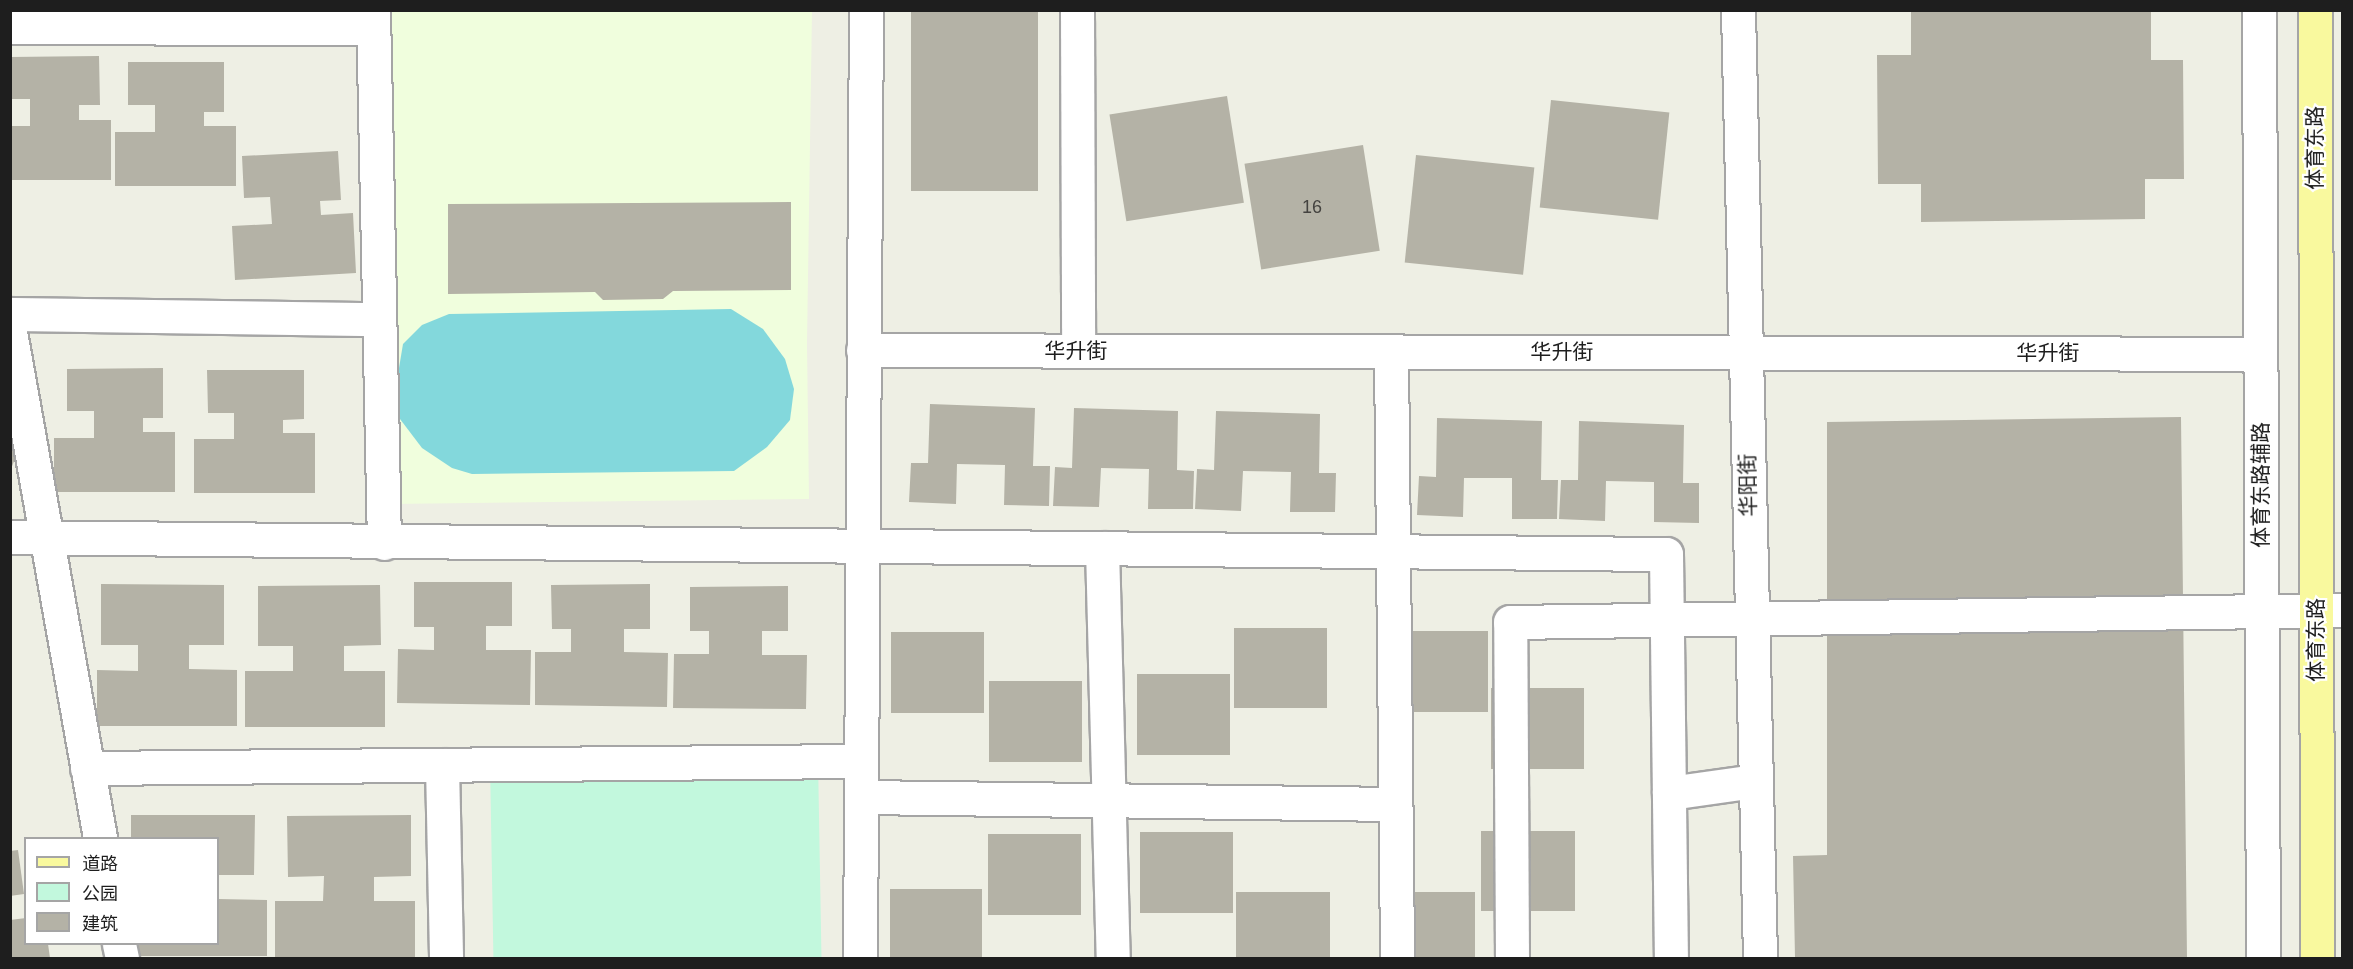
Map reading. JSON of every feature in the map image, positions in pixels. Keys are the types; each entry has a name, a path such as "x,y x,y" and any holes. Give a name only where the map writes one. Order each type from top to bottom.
{"main road":[{"name":"体育东路","path":"2316,10 2317,953"}],"street":[{"path":"860,958 866,10"},
{"path":"1077,10 1078,351"},
{"name":"华阳街","path":"1738,10 1754,780 1760,958"},
{"name":"体育东路辅路","path":"2259,10 2263,958"},
{"path":"10,27 373,19 384,543"},
{"path":"10,314 379,319"},
{"path":"10,332 100,837"},
{"name":"华升街","path":"863,350 2260,354"},
{"path":"1391,352 1397,958"},
{"path":"10,537 384,543 863,544 1392,553 1666,554 1671,958"},
{"path":"1102,548 1113,958"},
{"path":"1512,958 1510,622 2343,610"},
{"path":"87,768 861,761"},
{"path":"442,765 446,958"},
{"path":"1669,793 1754,780"},
{"path":"861,797 1394,804"}],"shaded area":[{"path":"389,11 812,11 807,344 809,499 391,504"},
{"path":"731,309 763,329 785,359 794,389 790,420 767,447 734,471 472,474 452,468 422,448 400,419 396,386 403,344 422,325 449,314"}],"green space":[{"path":"818,759 821,958 493,958 490,765"}],"building":[{"path":"911,10 1038,10 1038,191 911,191"},
{"path":"2151,10 2151,60 2183,60 2184,179 2145,179 2145,219 1921,222 1921,184 1878,184 1877,55 1911,55 1911,12"},
{"path":"99,56 100,105 79,105 79,120 111,120 111,180 10,180 10,126 30,126 30,99 10,99 10,57"},
{"path":"128,62 224,62 224,112 204,112 204,126 236,126 236,186 115,186 115,132 155,132 155,105 128,105"},
{"path":"1227,96 1244,203 1126,221 1109,115"},
{"path":"1551,100 1669,112 1658,220 1540,207"},
{"path":"1363,145 1380,251 1261,269 1244,164"},
{"path":"338,151 341,200 320,201 321,215 353,213 356,273 235,280 232,226 272,224 270,197 244,198 242,156"},
{"path":"1416,155 1534,167 1523,275 1405,262"},
{"path":"791,202 791,290 673,291 663,299 603,300 595,292 448,294 448,204"},
{"path":"163,368 163,418 143,418 143,432 175,432 175,492 54,492 54,438 94,438 94,411 67,411 67,369"},
{"path":"207,370 304,370 304,419 283,420 283,433 315,433 315,493 194,493 194,439 234,439 234,413 208,413"},
{"path":"10,380 16,456 11,469 10,469"},
{"path":"930,404 1035,408 1033,466 1050,466 1049,506 1004,505 1005,465 957,464 956,504 909,502 911,463 928,463"},
{"path":"1074,408 1178,411 1177,470 1194,471 1193,509 1148,509 1149,469 1101,468 1099,507 1053,506 1055,467 1072,468"},
{"path":"1216,411 1320,414 1319,473 1336,473 1335,512 1290,512 1291,472 1243,471 1241,511 1195,509 1197,469 1214,470"},
{"path":"2181,417 2187,958 1795,958 1793,856 1827,855 1827,422"},
{"path":"1437,418 1542,421 1541,480 1558,480 1557,519 1512,519 1512,478 1464,478 1463,517 1417,515 1419,476 1436,477"},
{"path":"1579,421 1684,425 1683,483 1699,483 1699,523 1654,522 1654,482 1606,481 1605,521 1559,519 1561,480 1578,480"},
{"path":"414,582 512,582 512,626 486,626 486,650 531,650 530,705 397,703 398,649 434,650 434,627 414,627"},
{"path":"101,584 224,585 224,645 189,645 189,669 237,670 237,726 97,726 97,670 138,671 138,645 101,645"},
{"path":"650,584 650,629 624,629 624,652 668,653 667,707 535,705 535,652 571,652 571,629 552,629 551,585"},
{"path":"380,585 381,645 344,646 344,671 385,671 385,727 245,727 245,671 293,671 293,646 258,646 258,586"},
{"path":"788,586 788,631 762,631 762,655 807,655 806,709 673,708 674,654 709,654 709,631 690,631 690,587"},
{"path":"1234,628 1327,628 1327,708 1234,708"},
{"path":"1394,631 1488,631 1488,712 1394,712"},
{"path":"891,632 984,632 984,713 891,713"},
{"path":"1137,674 1230,674 1230,755 1137,755"},
{"path":"989,681 1082,681 1082,762 989,762"},
{"path":"1491,688 1584,688 1584,769 1491,769"},
{"path":"131,815 255,815 254,875 219,875 219,837 131,837"},
{"path":"411,815 411,876 374,877 374,901 415,901 415,957 275,957 275,901 323,901 324,876 288,877 287,816"},
{"path":"1481,831 1575,831 1575,911 1481,911"},
{"path":"1140,832 1233,832 1233,913 1140,913"},
{"path":"988,834 1081,834 1081,915 988,915"},
{"path":"18,850 24,894 10,896 10,851"},
{"path":"890,889 982,889 982,958 890,958"},
{"path":"1236,892 1330,892 1330,958 1236,958"},
{"path":"1382,892 1475,892 1475,958 1382,958"},
{"path":"219,899 267,900 267,956 127,956 127,945 219,945"},
{"path":"24,918 24,945 48,945 50,958 10,958 10,920"}]}
